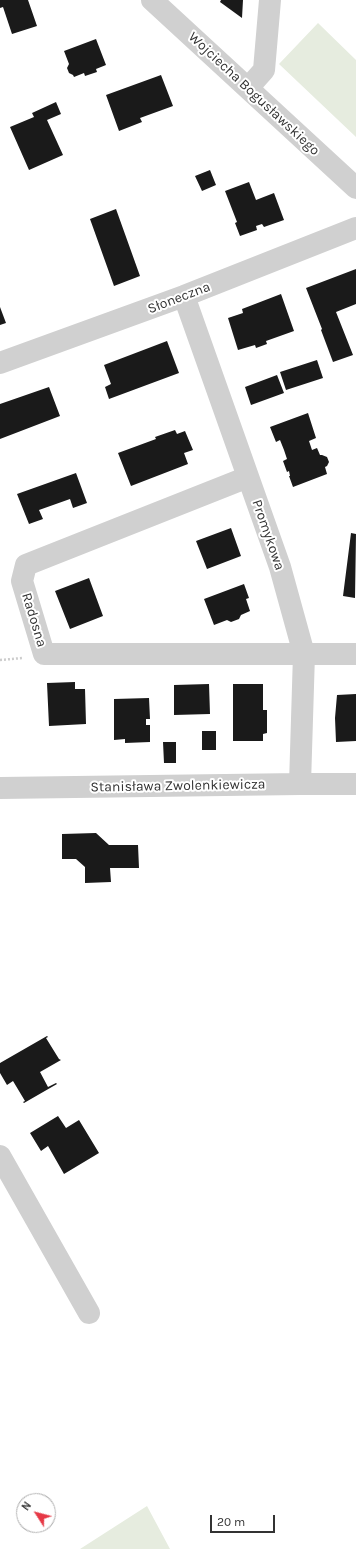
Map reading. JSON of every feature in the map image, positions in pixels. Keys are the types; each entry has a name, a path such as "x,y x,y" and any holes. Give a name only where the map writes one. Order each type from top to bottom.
{"street":[{"name":"Wojciecha Bogusławskiego","path":"152,0 356,188"},
{"path":"248,88 264,70 270,0"},
{"name":"Słoneczna","path":"0,363 184,296 356,228"},
{"name":"Promykowa","path":"184,296 280,567 304,654 300,784"},
{"name":"Radosna","path":"248,477 26,565 22,581 44,654 304,654"},
{"path":"304,654 356,654"},
{"name":"Stanisława Zwolenkiewicza","path":"0,788 356,784"},
{"path":"0,1156 89,1313"}],"shaded area":[{"path":"318,23 356,60 356,137 279,64"},
{"path":"147,1506 170,1549 80,1549"}],"building":[{"path":"0,0 28,0 37,26 12,34 3,7 0,8"},
{"path":"221,0 243,0 242,18 220,2"},
{"path":"96,39 106,65 96,69 97,72 85,76 84,73 74,77 69,73 67,68 69,64 64,51"},
{"path":"161,75 173,106 140,118 142,122 119,131 106,95"},
{"path":"56,102 61,114 47,120 63,155 29,170 10,127 34,117 32,113"},
{"path":"210,170 216,185 202,191 195,176"},
{"path":"249,182 256,200 274,193 284,220 264,227 262,224 256,226 257,230 240,236 235,223 237,222 225,191"},
{"path":"116,209 140,276 114,286 90,219"},
{"path":"356,269 356,304 336,312 353,355 333,362 306,288"},
{"path":"281,294 294,331 266,341 267,344 256,348 255,345 238,350 228,318 243,313 242,309"},
{"path":"0,307 6,323 0,325"},
{"path":"167,341 179,373 109,399 105,387 111,384 104,365"},
{"path":"317,360 323,378 286,390 280,372"},
{"path":"277,375 284,393 251,405 245,387"},
{"path":"49,387 60,416 0,439 0,404"},
{"path":"308,413 316,438 309,441 312,450 317,448 320,455 327,457 329,462 325,467 327,474 293,487 289,476 289,471 287,472 283,461 287,459 284,450 280,440 276,442 270,427"},
{"path":"175,430 177,434 185,431 193,450 184,453 188,464 131,486 118,453 156,439 155,437"},
{"path":"76,473 87,503 73,508 70,499 39,510 43,519 29,524 17,494"},
{"path":"231,528 241,556 207,569 196,541"},
{"path":"351,533 356,534 355,598 343,596"},
{"path":"89,578 103,616 70,629 55,591"},
{"path":"244,584 249,598 246,599 250,611 241,615 239,619 231,622 227,620 214,625 204,599"},
{"path":"75,682 75,689 85,689 86,724 49,726 47,683"},
{"path":"209,684 210,714 174,715 174,685"},
{"path":"233,684 263,684 263,710 267,710 267,733 263,734 263,741 233,741"},
{"path":"356,694 356,741 336,742 335,718 337,695"},
{"path":"149,698 150,719 146,719 146,725 150,725 150,742 125,743 125,739 114,740 114,699"},
{"path":"202,731 216,731 216,750 202,750"},
{"path":"163,742 176,742 176,763 164,763"},
{"path":"96,833 109,845 138,845 139,868 110,868 111,882 85,883 85,867 76,859 62,859 62,834"},
{"path":"47,1036 48,1037 46,1038 61,1060 40,1072 48,1087 56,1083 57,1084 24,1103 23,1102 25,1101 13,1081 7,1085 0,1073 0,1063"},
{"path":"58,1116 66,1128 79,1120 99,1153 64,1174 48,1146 41,1151 30,1133"}]}
